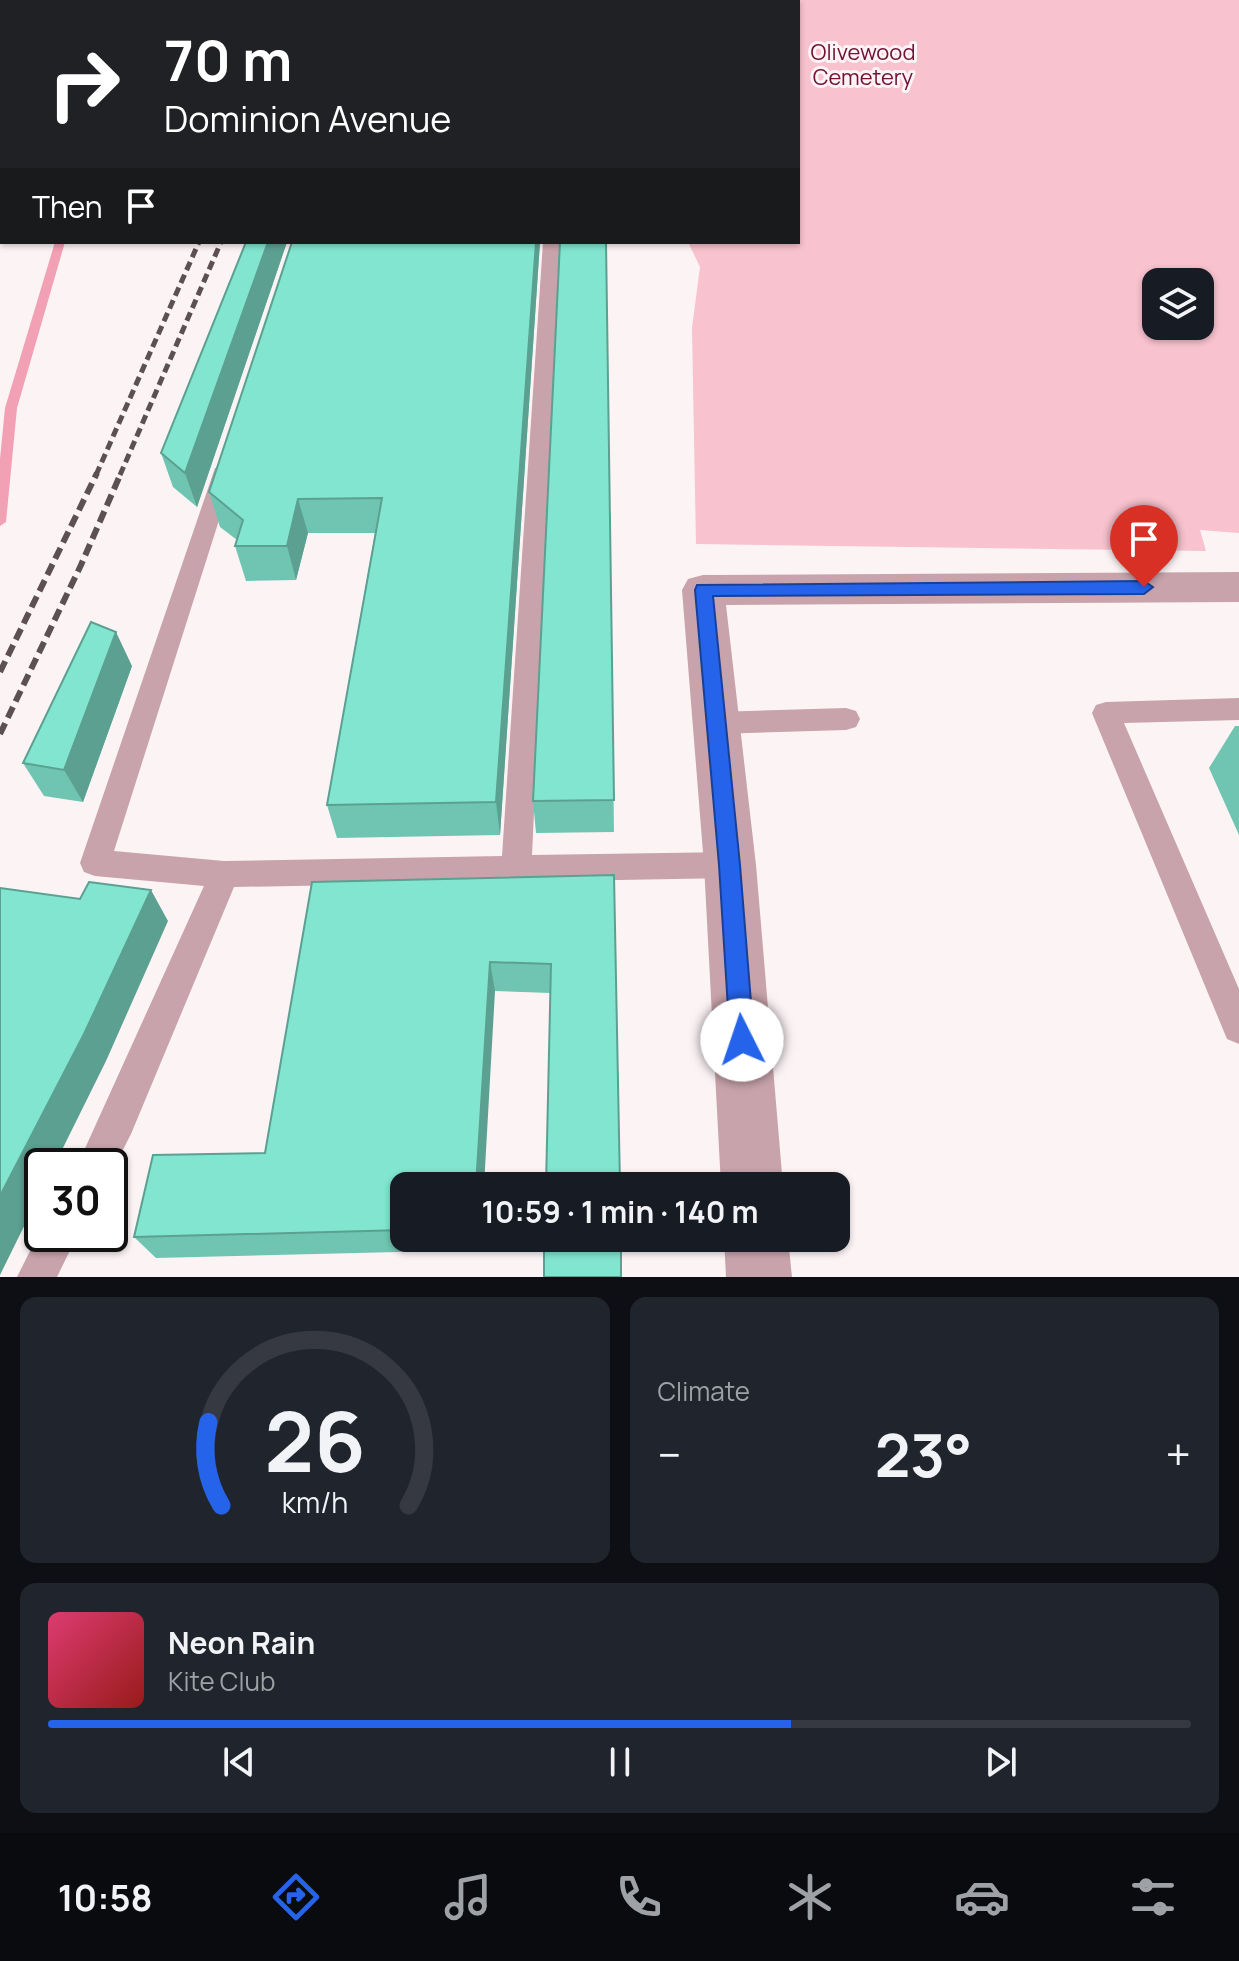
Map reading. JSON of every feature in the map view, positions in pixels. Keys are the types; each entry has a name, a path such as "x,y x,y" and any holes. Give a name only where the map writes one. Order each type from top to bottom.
{"street":[{"path":"751,1172 730,865 703,590 1239,587"},
{"path":"757,1252 759,1277"}],"lane":[{"path":"516,869 552,244"},
{"path":"229,454 95,863 224,874 730,865"},
{"path":"1239,709 1106,713 1239,1028"},
{"path":"716,723 846,719"},
{"path":"104,1148 224,874"},
{"path":"36,1277 49,1252"}],"green space":[{"name":"Olivewood Cemetery","path":"800,0 1239,0 1239,533 1200,530 1206,551 696,544 692,328 700,267 689,244 800,244"}],"building":[{"path":"245,244 267,244 185,473 161,453"},
{"path":"291,244 536,244 496,802 327,805 382,498 298,499 287,546 235,546 243,520 209,492"},
{"path":"560,244 606,244 614,800 533,801"},
{"path":"91,622 116,632 64,770 23,763"},
{"path":"614,875 620,1172 546,1172 551,964 490,962 477,1172 390,1172 390,1230 134,1237 153,1155 265,1153 312,882"},
{"path":"89,882 151,890 84,1034 0,1196 0,888 80,899"},
{"path":"544,1252 621,1252 621,1277 544,1277"}],"waterway":[{"path":"0,522 11,408 59,244"}],"railway":[{"path":"96,475 198,244"},
{"path":"120,475 220,244"},
{"path":"0,672 97,473"},
{"path":"0,734 81,565 121,473"}],"route":[{"path":"742,1040 730,865 703,590 1144,587"}]}
